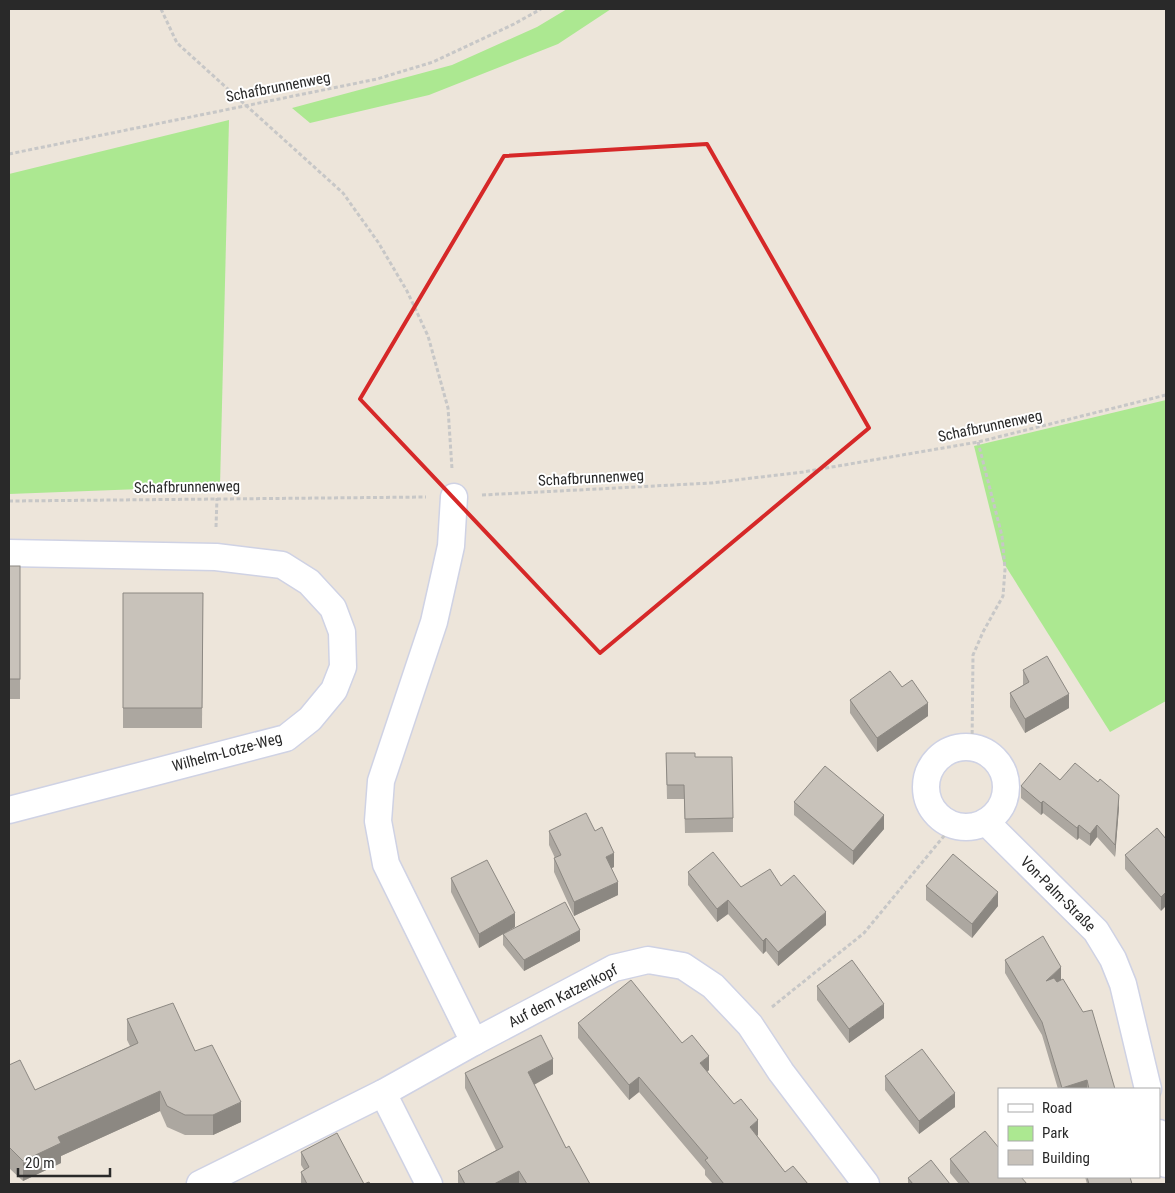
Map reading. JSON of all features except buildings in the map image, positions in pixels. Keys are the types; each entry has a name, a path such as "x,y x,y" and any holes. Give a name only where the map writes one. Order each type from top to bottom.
{"street":[{"path":"454,497 451,546 434,622 382,781 378,821 386,864 474,1042"},
{"name":"Wilhelm-Lotze-Weg","path":"9,553 216,557 282,565 309,582 333,608 342,632 343,667 334,690 310,719 286,738 9,810"},
{"path":"972,747 990,754 1003,770 1007,789 1001,808 986,822 970,827 953,825 938,816 929,802 926,786 930,769 940,756 955,748 972,747"},
{"name":"Von-Palm-Straße","path":"986,822 1096,931 1113,958 1123,984 1148,1088"},
{"name":"Auf dem Katzenkopf","path":"200,1184 383,1093 474,1042 614,968 648,960 683,966 713,986 750,1025 781,1072 866,1184"},
{"path":"383,1093 429,1184"},
{"path":"1160,1137 1166,1164"}],"path":[{"path":"161,9 178,43 343,193 378,242 407,291 428,336 448,408 454,497"},
{"name":"Schafbrunnenweg","path":"9,154 377,79 433,62 514,24 541,9"},
{"name":"Schafbrunnenweg","path":"9,501 454,497 711,483 803,472 978,442 1166,395"},
{"path":"972,747 973,656 983,632 1003,596 1004,569 1002,536 978,442"},
{"path":"750,1025 864,933 953,825"}],"highlighted area":[{"path":"707,144 869,428 600,653 360,399 504,156"}],"green space":[{"path":"567,9 611,9 558,44 429,95 310,123 292,108 452,65 537,27"},
{"path":"229,120 220,486 9,494 9,174"},
{"path":"1166,400 1166,701 1110,732 1003,562 974,446"}]}
